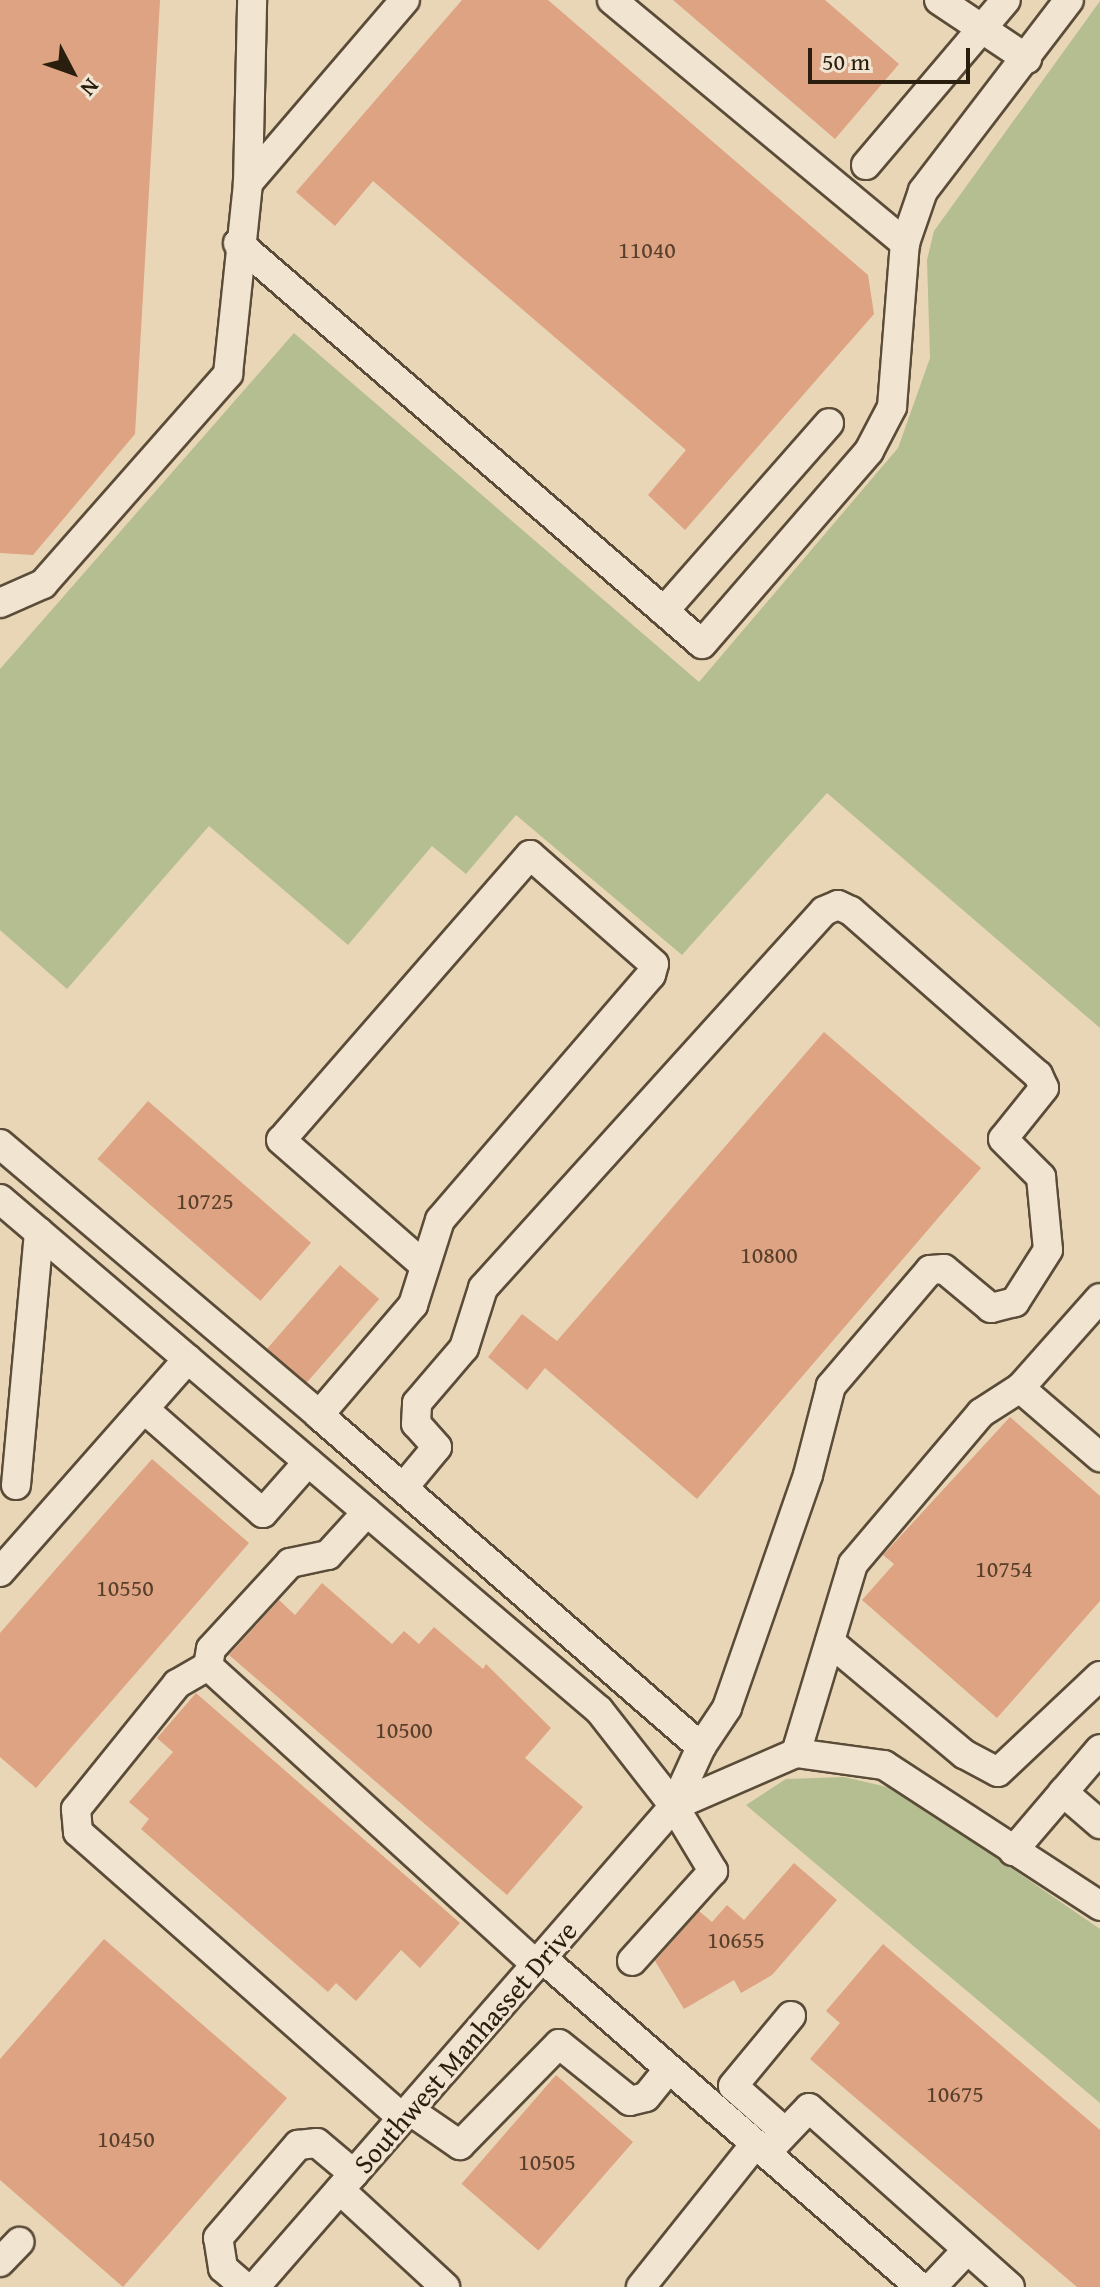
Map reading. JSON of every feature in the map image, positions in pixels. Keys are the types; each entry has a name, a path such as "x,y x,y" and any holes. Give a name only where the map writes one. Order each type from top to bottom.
{"street":[{"path":"1,600 43,584 228,374 238,243 248,183 252,0"},
{"path":"248,183 405,0"},
{"path":"612,0 905,243"},
{"path":"939,0 1027,59"},
{"path":"866,165 1006,0"},
{"path":"238,243 702,644 869,451 886,418 901,349 905,243 923,191 1027,59 1069,0"},
{"path":"664,611 829,423"},
{"path":"319,1415 413,1305 440,1220 654,964 530,855 281,1140 425,1266"},
{"path":"403,1488 437,1447 416,1424 417,1403 464,1348 483,1288 824,911 838,905 1038,1075 1044,1088 1003,1139 1041,1177 1048,1250 1015,1302 991,1308 944,1269 930,1270 831,1386 808,1475 727,1708 701,1747 674,1806"},
{"path":"0,1144 319,1415 701,1747"},
{"path":"0,1199 599,1710 674,1806 713,1871 632,1961"},
{"path":"16,1485 39,1232"},
{"path":"796,1753 853,1564 981,1413 1020,1388 1100,1298"},
{"path":"0,1572 188,1359"},
{"path":"1020,1388 1100,1457"},
{"path":"144,1409 263,1513 308,1462"},
{"path":"367,1512 328,1555 290,1563 211,1649 208,1666 177,1684 76,1809 78,1832 406,2114 460,2145 559,2044 630,2101 646,2097 669,2069"},
{"path":"830,1642 964,1754 998,1772 1100,1676"},
{"path":"208,1666 539,1961 669,2069 920,2287"},
{"path":"1013,1851 1100,1749"},
{"path":"674,1806 796,1753 884,1765 1100,1906"},
{"path":"1063,1792 1100,1824"},
{"name":"Southwest Manhasset Drive","path":"255,2287 674,1806"},
{"path":"785,2132 733,2086 791,2016"},
{"path":"641,2287 760,2148 785,2132 809,2108 1010,2287"},
{"path":"245,2287 223,2268 218,2238 298,2145 317,2143 375,2221 445,2287"},
{"path":"932,2287 967,2250"}],"green space":[{"path":"1100,1 1100,1028 827,793 682,955 516,815 466,874 432,846 348,945 209,826 67,989 0,930 0,669 294,333 699,682 898,448 930,358 927,260 934,231"},
{"path":"844,1777 896,1789 1100,1929 1100,2103 746,1805 786,1779"}],"building":[{"path":"0,0 160,0 135,434 33,555 0,553"},
{"path":"462,0 548,0 868,275 874,314 685,530 648,495 686,450 373,181 335,226 296,192"},
{"path":"673,0 825,0 899,64 835,139"},
{"path":"824,1032 981,1168 697,1499 545,1368 527,1390 488,1357 522,1314 557,1341"},
{"path":"148,1101 311,1243 261,1301 97,1159"},
{"path":"340,1265 379,1299 306,1383 267,1349"},
{"path":"1010,1417 1100,1496 1100,1601 997,1718 862,1600 894,1564 883,1555"},
{"path":"152,1459 249,1543 36,1788 0,1757 0,1633"},
{"path":"322,1583 392,1644 404,1631 419,1644 434,1627 483,1669 486,1664 551,1728 525,1758 583,1807 507,1895 229,1655 279,1600 295,1615"},
{"path":"196,1693 460,1923 420,1968 401,1950 356,2001 336,1983 328,1992 141,1829 149,1819 129,1802 173,1752 157,1738"},
{"path":"794,1863 837,1900 772,1975 741,1993 734,1980 684,2009 655,1961 699,1911 712,1922 727,1905 744,1920"},
{"path":"104,1939 287,2098 123,2287 0,2180 0,2059"},
{"path":"883,1944 1100,2130 1100,2287 1077,2287 810,2059 840,2023 826,2011"},
{"path":"556,2075 633,2142 539,2251 462,2184"}]}
